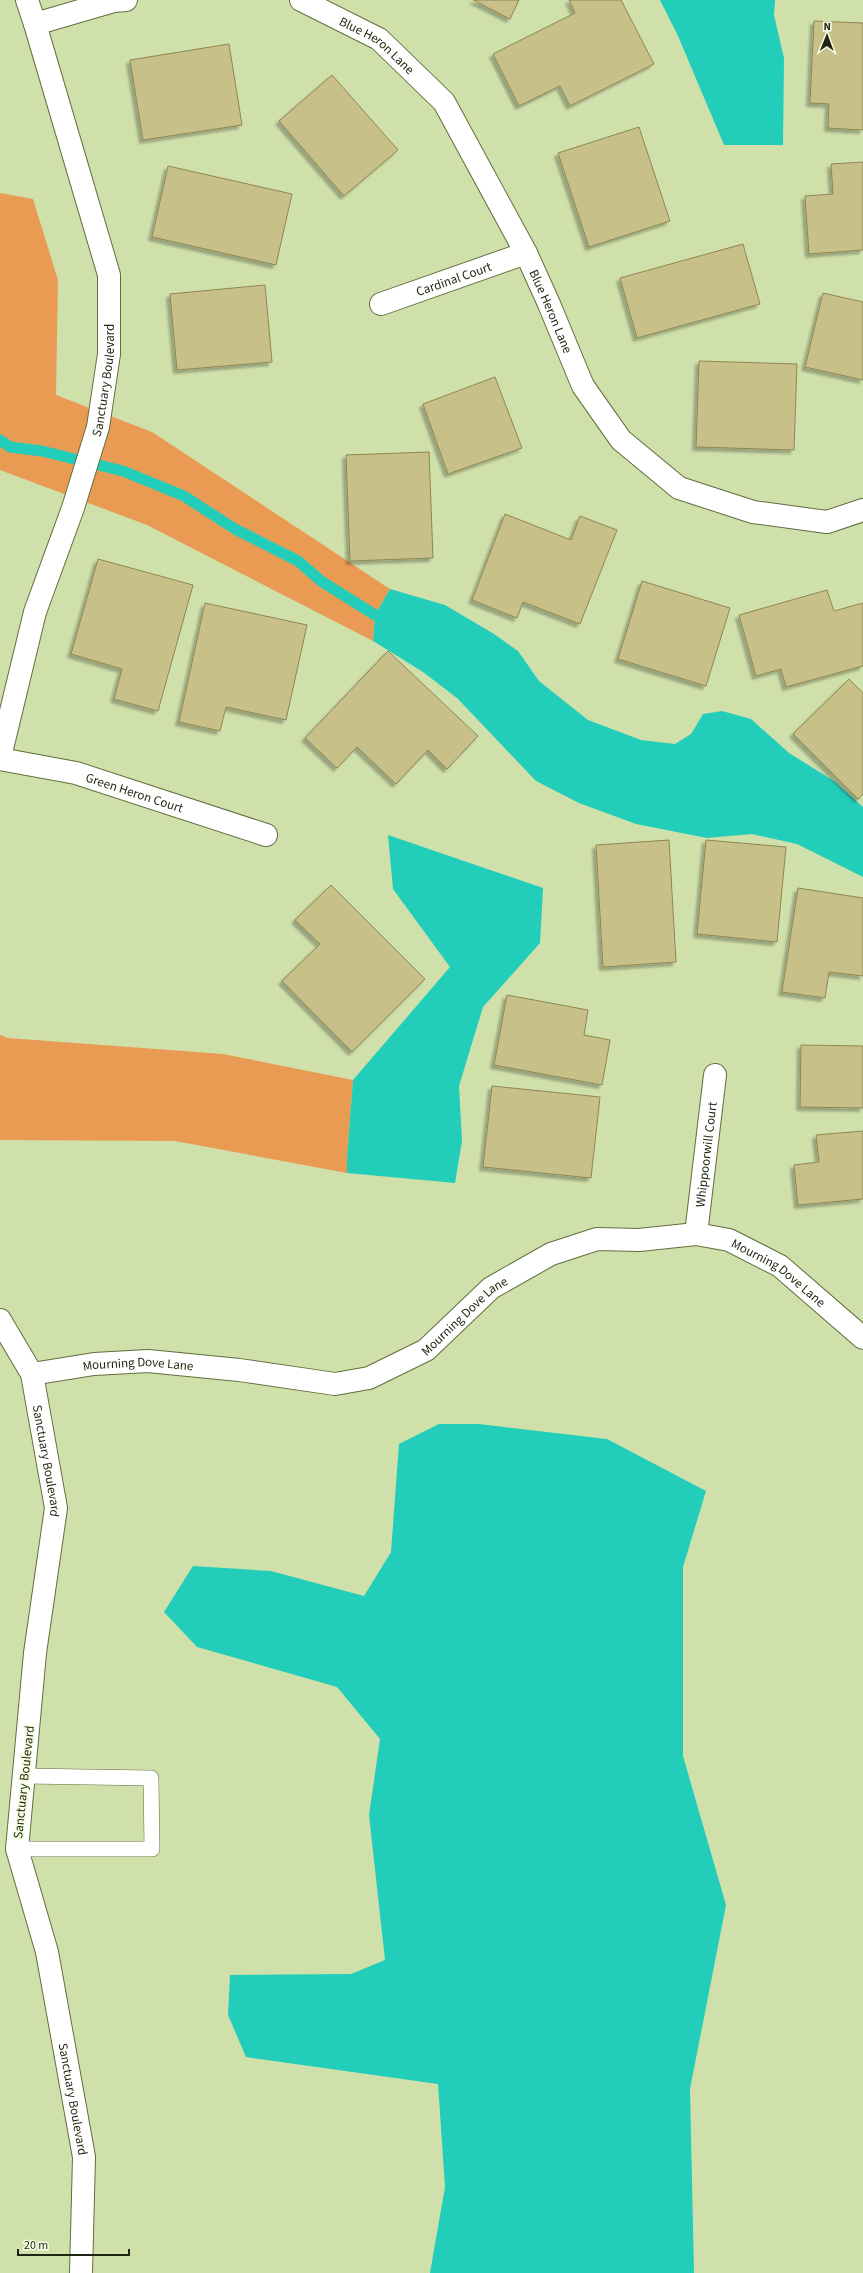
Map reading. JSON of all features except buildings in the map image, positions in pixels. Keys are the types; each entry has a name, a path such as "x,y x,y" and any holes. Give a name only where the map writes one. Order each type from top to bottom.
{"street":[{"name":"Sanctuary Boulevard","path":"0,758 35,612 73,508 98,427 109,354 109,275 36,24 27,0"},
{"path":"36,24 114,1 126,0"},
{"name":"Blue Heron Lane","path":"301,0 379,39 444,102 526,253 583,386 622,440 679,488 753,512 827,522 863,510"},
{"name":"Cardinal Court","path":"381,304 526,253"},
{"name":"Green Heron Court","path":"0,758 76,773 266,835"},
{"name":"Whippoorwill Court","path":"696,1234 715,1075"},
{"name":"Mourning Dove Lane","path":"32,1374 94,1364 148,1361 239,1370 335,1384 369,1378 426,1350 491,1288 551,1254 597,1239 639,1240 696,1234 729,1240 780,1266 863,1338"},
{"name":"Sanctuary Boulevard","path":"0,1320 32,1374 56,1508 36,1653 16,1849 47,1952 84,2157 81,2273"}],"lane":[{"path":"16,1849 152,1849 151,1778 24,1776"}],"shaded area":[{"path":"0,193 33,199 58,280 56,395 152,432 390,589 375,615 373,641 147,525 0,470"},
{"path":"0,1035 8,1038 223,1054 353,1080 347,1173 175,1141 0,1140"}],"water":[{"path":"660,0 775,0 774,15 784,58 783,145 724,145 678,36"},
{"path":"390,589 445,605 494,634 518,651 539,681 588,720 641,740 675,744 691,734 703,714 722,711 751,719 789,753 834,781 863,807 863,877 797,844 752,834 707,838 636,824 579,803 536,781 457,698 423,672 373,641 375,615"},
{"path":"388,835 543,888 540,943 483,1007 459,1086 462,1141 455,1183 347,1173 353,1080 450,967 393,889"},
{"path":"439,1424 479,1424 607,1439 706,1491 683,1567 683,1756 726,1905 690,2089 694,2273 430,2273 445,2187 438,2084 246,2057 228,2015 230,1975 351,1974 385,1960 369,1815 380,1739 337,1687 197,1647 164,1612 193,1566 271,1571 364,1596 391,1552 399,1444"}],"waterway":[{"path":"0,440 10,447 42,451 123,471 184,496 235,529 298,561 321,581 375,615"}]}
